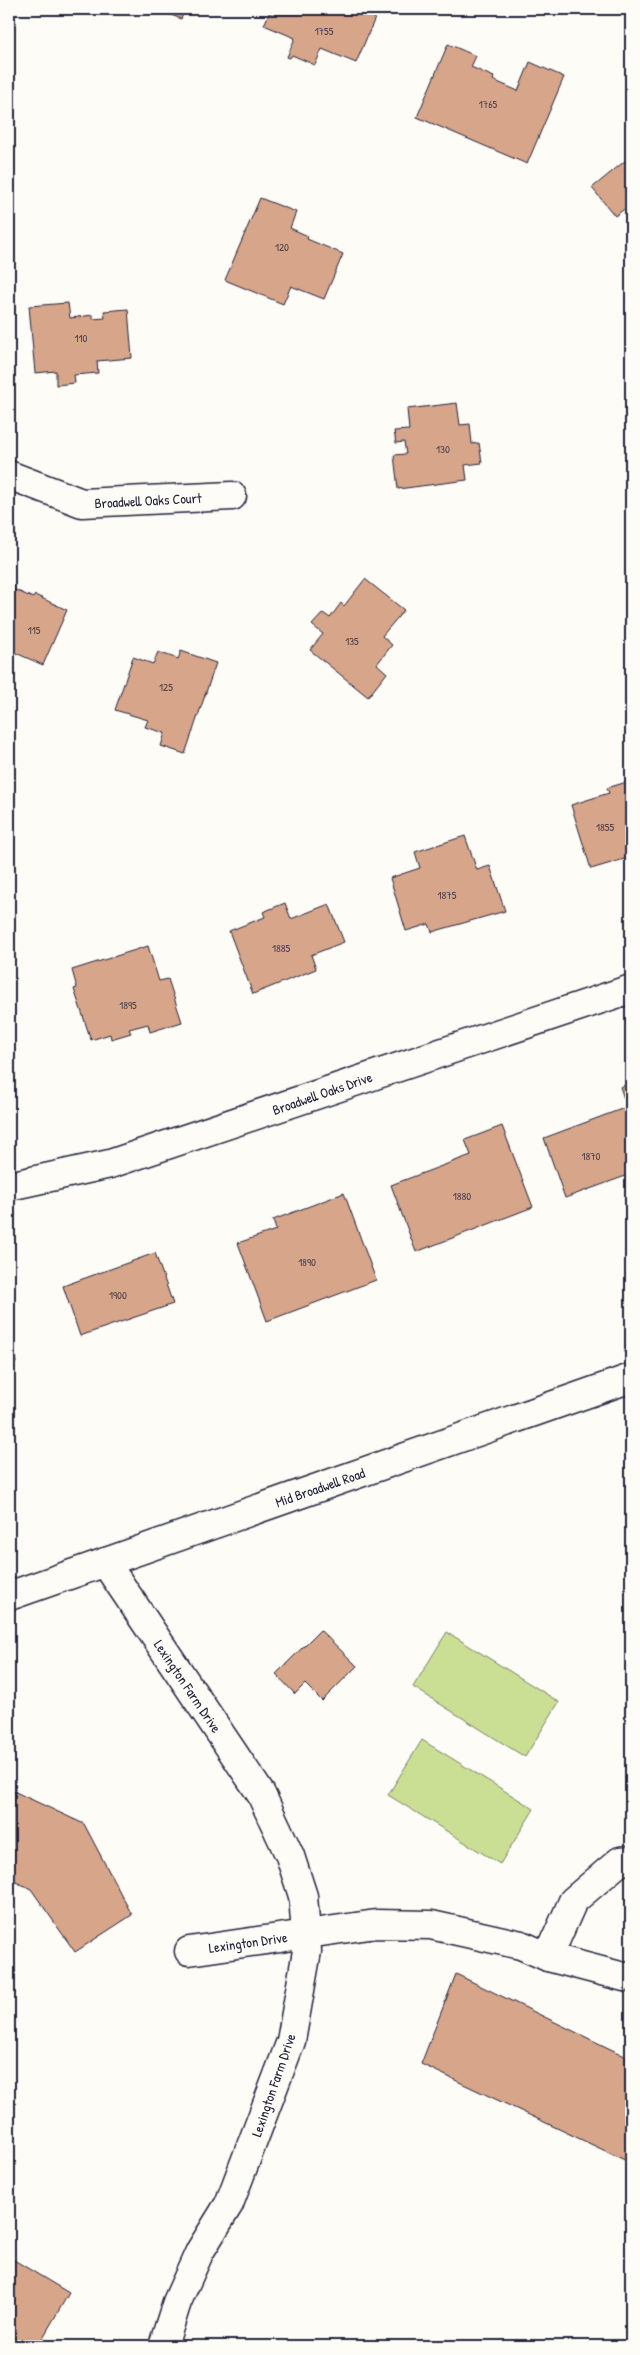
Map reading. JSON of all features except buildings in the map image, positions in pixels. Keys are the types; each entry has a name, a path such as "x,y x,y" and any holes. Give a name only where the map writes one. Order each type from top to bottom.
{"street":[{"name":"Broadwell Oaks Court","path":"9,475 82,503 232,496"},
{"name":"Broadwell Oaks Drive","path":"9,1186 110,1164 631,989"},
{"name":"Mid Broadwell Road","path":"9,1596 631,1378"},
{"name":"Lexington Farm Drive","path":"105,1562 261,1794 290,1856 303,1896 308,1951 291,2041 229,2204 196,2260 177,2302 163,2346"},
{"path":"548,1957 573,1902 620,1861 631,1860"},
{"name":"Lexington Drive","path":"188,1950 376,1924 432,1925 521,1945 548,1957 624,1977 631,1976"}],"green space":[{"path":"447,1632 559,1702 525,1757 413,1687"},
{"path":"422,1740 534,1809 500,1864 388,1795"}]}
